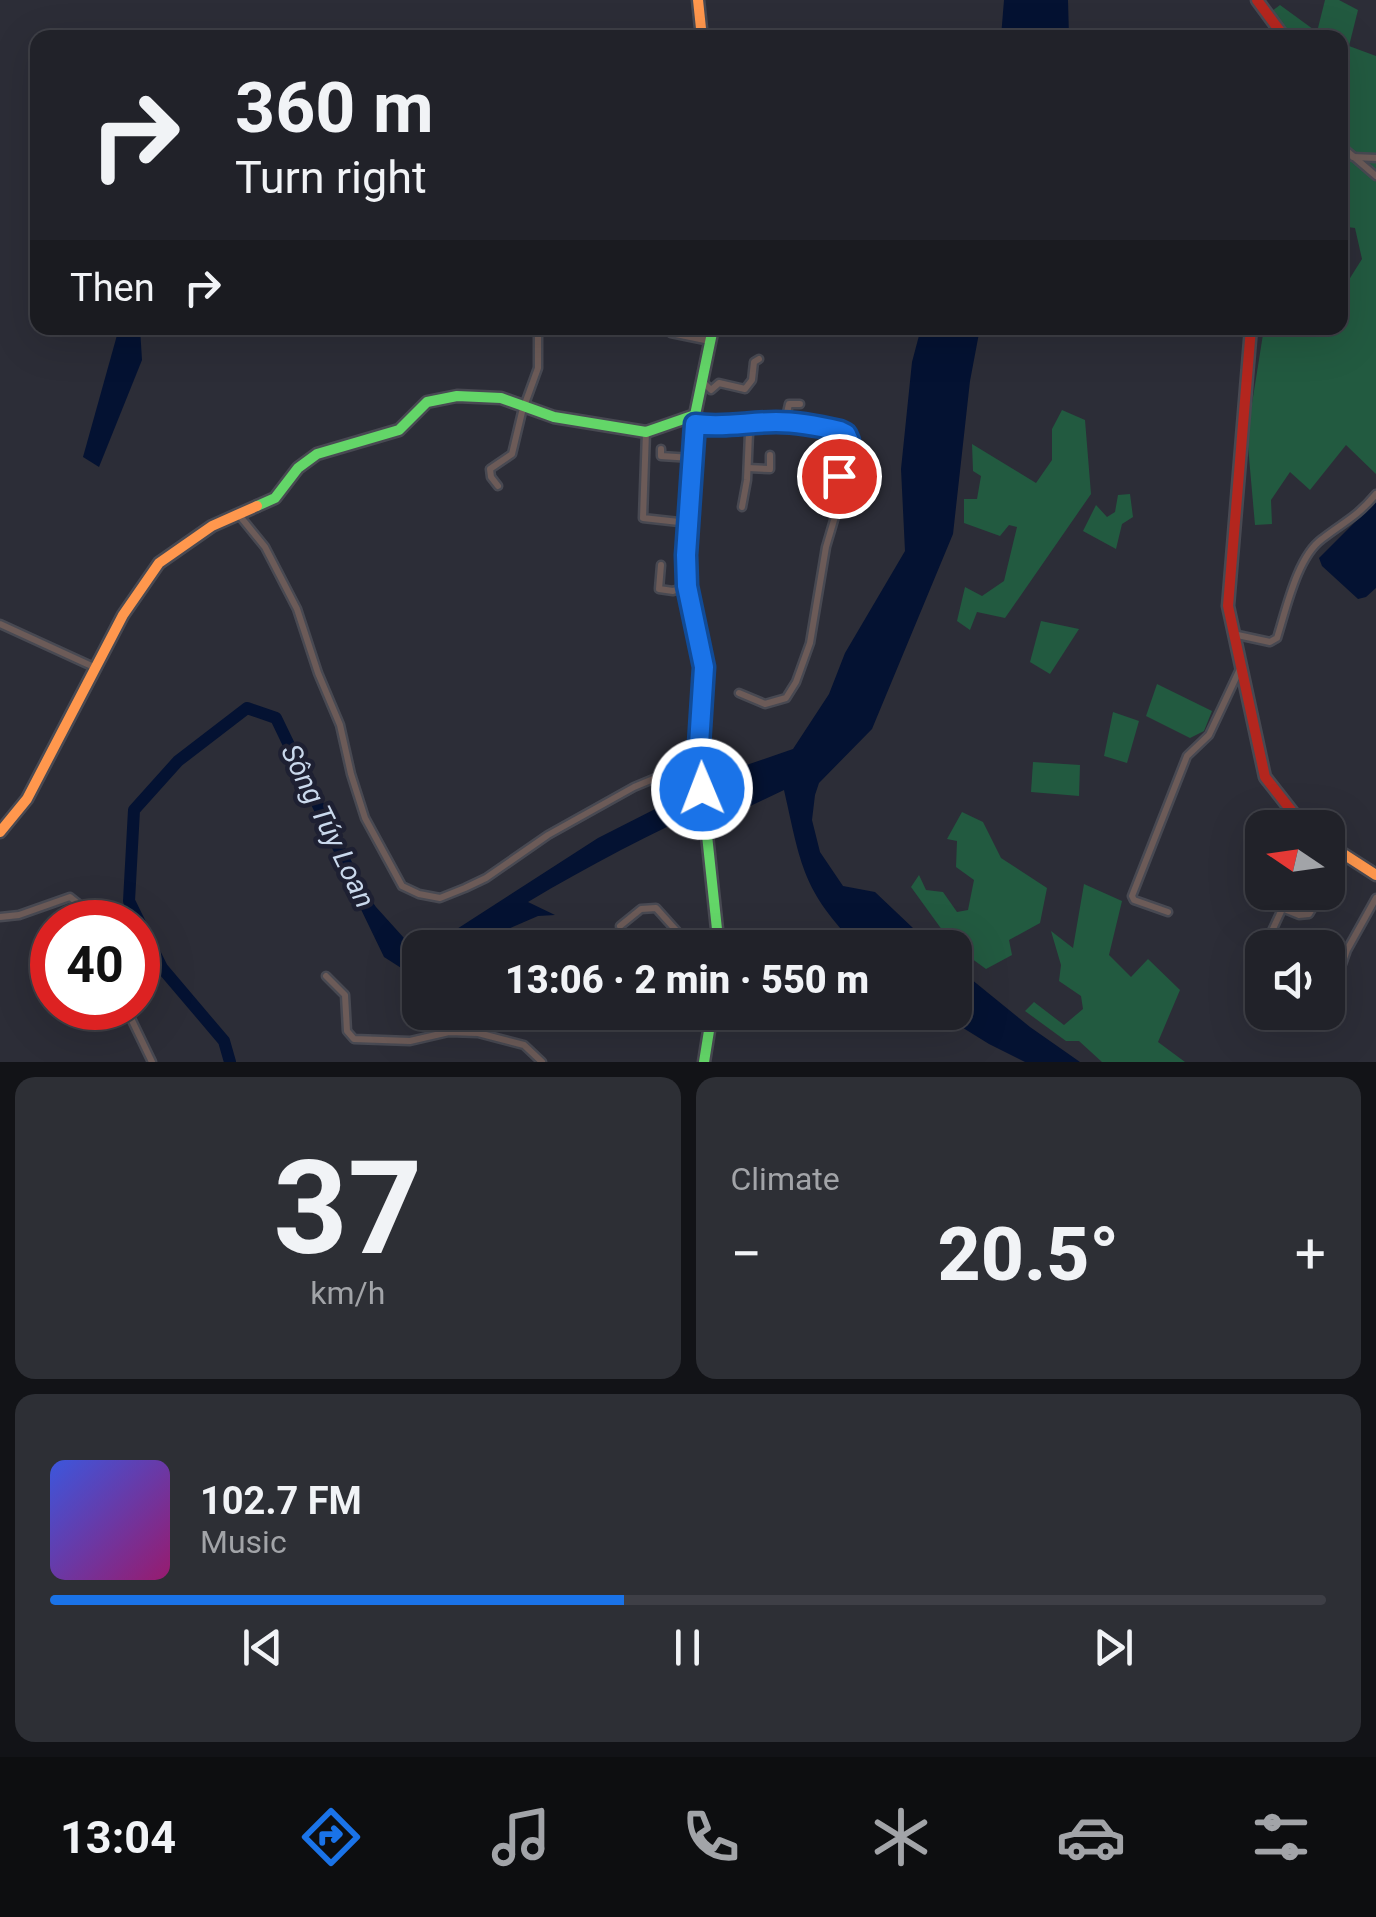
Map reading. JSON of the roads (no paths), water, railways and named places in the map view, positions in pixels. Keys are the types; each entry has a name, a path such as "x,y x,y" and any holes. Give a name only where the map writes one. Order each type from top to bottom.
{"street":[{"path":"698,0 701,30"},
{"path":"1257,0 1279,30"},
{"path":"1348,153 1376,176"},
{"path":"1352,157 1376,158"},
{"path":"498,486 491,477 492,466 512,454 538,368 538,335"},
{"path":"681,335 710,341"},
{"path":"711,335 695,419 687,586 704,667 698,760 718,930"},
{"path":"1250,335 1228,606 1265,776 1291,810"},
{"path":"702,381 711,390 720,383 745,389 752,380 754,362 759,359"},
{"path":"0,832 28,798 123,615 159,563 212,526 274,498 298,468 317,454 399,430 427,402 457,396 501,398 595,426 646,432 695,419 720,427 785,422 846,434 849,441 839,476 810,643 796,682 786,698 765,704 739,693"},
{"path":"785,422 789,404 800,404"},
{"path":"741,426 750,433 742,507"},
{"path":"646,432 644,518 688,523"},
{"path":"662,449 661,456 693,458"},
{"path":"748,468 770,470 770,455"},
{"path":"1234,634 1270,642 1277,638 1308,554 1321,539 1362,511 1376,494"},
{"path":"238,514 266,547 297,608 340,726 365,818 402,886 440,898 465,888 634,787 698,760"},
{"path":"661,565 657,592 687,586"},
{"path":"0,624 96,668"},
{"path":"1168,912 1132,896 1186,756 1210,735 1240,669"},
{"path":"1345,855 1376,875"},
{"path":"1345,955 1376,898"},
{"path":"620,926 641,909 651,907 660,910 676,930"},
{"path":"1287,910 1300,915 1311,910"},
{"path":"0,917 30,911"},
{"path":"326,976 345,995 347,1031 354,1038 410,1040 449,1032 478,1033 524,1046 542,1062"},
{"path":"135,1030 148,1061"},
{"path":"704,1062 709,1030"}],"water":[{"path":"1004,0 1068,0 1069,30 1002,30"},
{"path":"117,335 140,335 142,360 99,467 83,457"},
{"path":"919,335 979,335 953,534 872,729 819,783 812,820 820,852 843,886 875,892 915,930 839,927 806,875 784,790 721,820 717,804 621,850 528,902 555,915 538,916 506,930 455,930 598,838 732,770 793,749 829,694 845,653 905,551 901,469 912,362"},
{"path":"1376,501 1376,588 1358,599 1322,566 1319,558"},
{"path":"348,866 402,936 402,969 384,957 355,897"},
{"path":"972,980 1080,1062 1025,1062 966,1030 972,1030"}],"waterway":[{"name":"Sông Túy Loan","path":"230,1062 224,1041 162,968 129,901 134,810 178,761 247,708 276,718 354,880"}]}
